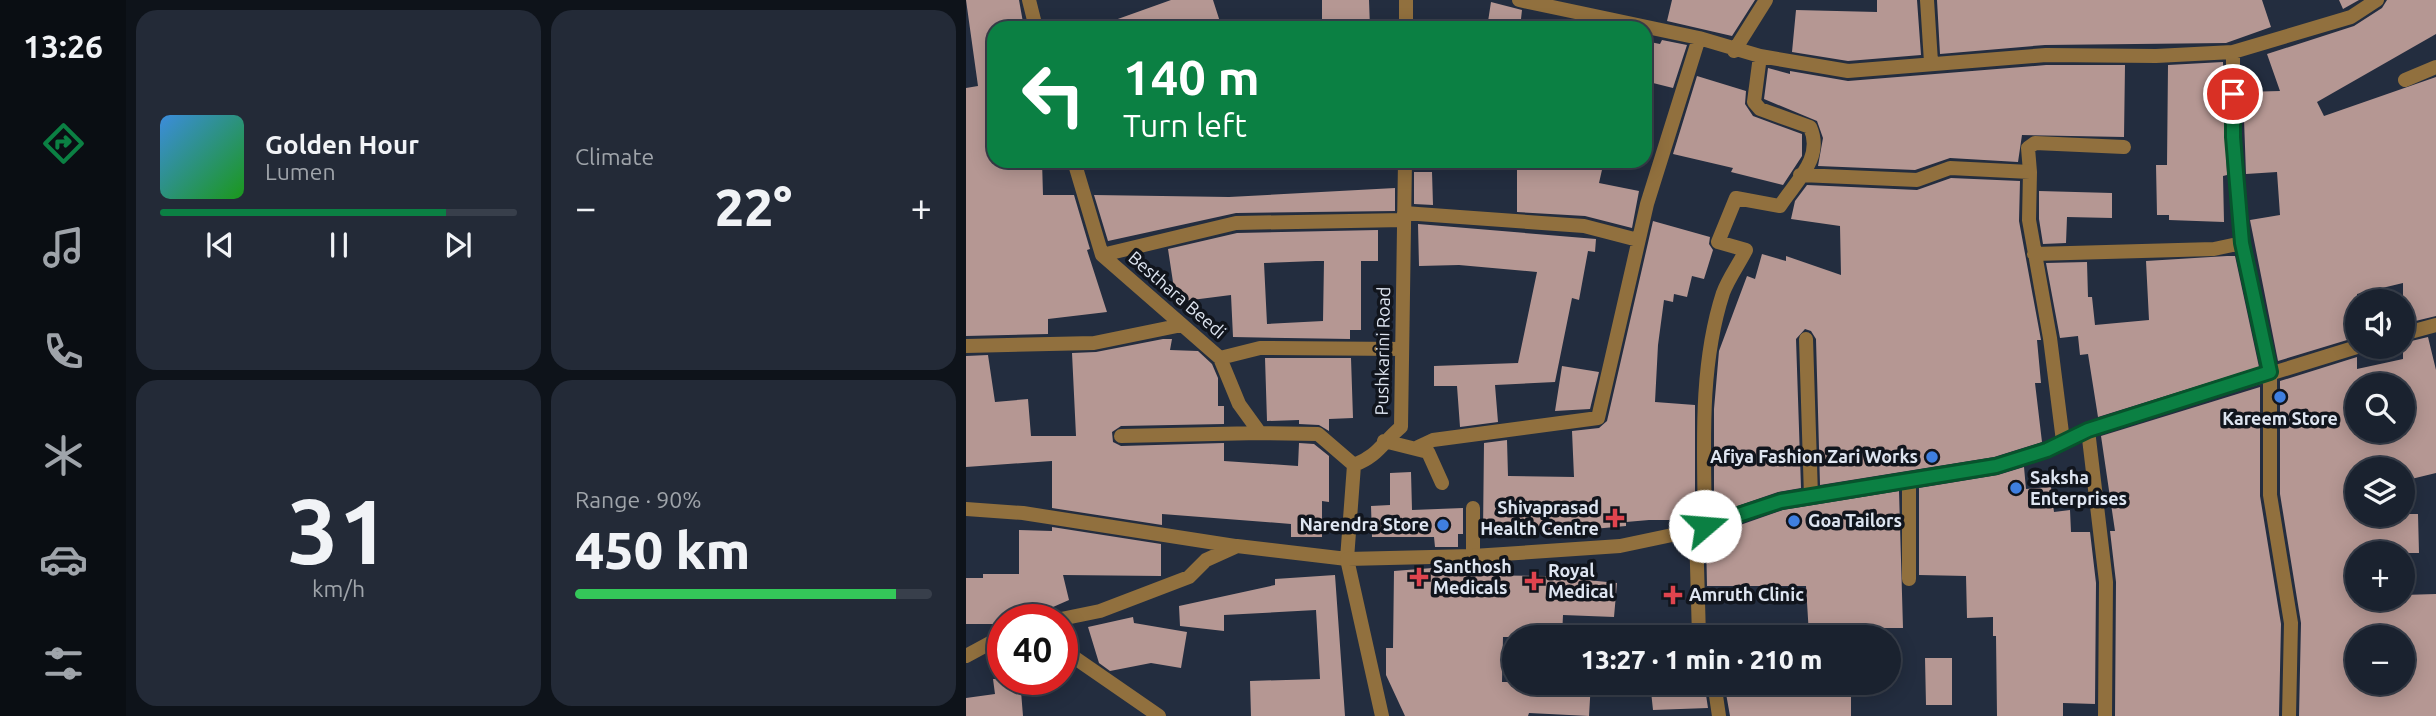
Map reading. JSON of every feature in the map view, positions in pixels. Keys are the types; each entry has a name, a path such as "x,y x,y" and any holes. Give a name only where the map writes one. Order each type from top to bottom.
{"street":[{"path":"1029,0 1034,21"},
{"path":"1406,0 1406,21"},
{"path":"1519,0 1618,21"},
{"path":"1734,51 1766,0"},
{"path":"1927,0 1931,62"},
{"path":"1652,28 1699,38 1734,51 1848,71 1931,62 2046,55 2156,56 2233,52 2351,17 2377,0"},
{"path":"1418,447 1433,440 1598,418 1638,240 1699,38"},
{"path":"2233,52 2233,137 2242,243 2270,372 2270,495 2291,622 2290,716"},
{"path":"1699,625 1704,429 1709,358 1724,292 1746,250 1718,242 1736,198 1780,206 1800,175 1809,167 1815,137 1810,127 1760,109 1754,102 1760,56"},
{"path":"2405,80 2436,67"},
{"path":"2063,441 2050,338 2029,220 2031,172 2028,148 2035,143 2124,147"},
{"name":"Besthara Beedi","path":"1076,168 1102,255 1220,358 1239,404 1261,433"},
{"name":"Pushkarini Road","path":"1354,465 1373,458 1384,441 1401,427 1405,168"},
{"path":"1800,175 1917,180 1950,168 2031,172"},
{"path":"1102,255 1236,223 1404,217 1584,226 1638,240"},
{"path":"2034,254 2214,249 2242,243"},
{"path":"966,346 1094,343 1182,325"},
{"path":"2415,331 2436,325"},
{"path":"1806,339 1811,496"},
{"path":"1220,358 1260,348 1402,349"},
{"path":"966,509 1023,513 1237,546 1347,559 1473,556 1620,546 1701,528 1781,501 1996,466 2047,450 2088,430 2345,350"},
{"path":"2088,430 2106,582 2105,716"},
{"path":"1121,436 1318,434 1354,465 1347,559 1382,716"},
{"path":"1384,441 1418,447 1428,452 1442,484"},
{"path":"1909,480 1909,579"},
{"path":"1473,508 1473,556"},
{"path":"1078,616 1100,611 1189,577 1206,560 1237,546"},
{"path":"966,656 987,645"},
{"path":"1078,660 1159,716"},
{"path":"1716,695 1720,716"}],"building":[{"path":"966,0 1019,0 1023,21 987,21 987,168 1042,168 1043,195 1074,195 1090,249 1087,250 1107,312 1048,319 1048,334 966,336 966,88 978,86"},
{"path":"1171,0 1213,0 1220,21 1112,21"},
{"path":"1322,0 1369,0 1370,21 1322,21"},
{"path":"1672,0 1755,0 1732,36 1667,21"},
{"path":"1877,0 1917,0 1921,55 1848,61 1792,52 1796,10 1877,12"},
{"path":"1937,0 2262,0 2271,27 2226,43 2045,45 1940,54"},
{"path":"2339,0 2359,0 2343,9"},
{"path":"2387,0 2436,0 2436,34 2317,102 2324,116 2436,77 2436,316 2415,321 2415,289 2403,289 2403,283 2378,289 2345,289 2345,341 2278,361 2250,220 2280,215 2277,172 2246,174 2243,92 2280,91 2267,54 2354,26 2382,8"},
{"path":"1491,2 1522,10 1521,21 1488,21"},
{"path":"1662,40 1687,45 1673,88 1652,83 1652,42 1660,44"},
{"path":"2223,62 2227,175 2223,176 2224,222 2169,220 2169,215 2157,215 2156,165 2167,165 2168,65"},
{"path":"2046,65 2125,65 2124,137 2022,135 2018,162 1950,158 1915,170 1818,166 1823,138 1817,121 1764,99 1768,68 1790,74 1790,71 1848,81"},
{"path":"1697,76 1746,91 1745,104 1753,116 1802,134 1802,156 1783,185 1731,172 1733,168 1673,154"},
{"path":"1517,168 1602,168 1599,183 1639,191 1632,228 1585,216 1517,212"},
{"path":"1414,172 1432,172 1433,205 1414,204"},
{"path":"1951,178 2020,181 2019,221 2041,340 2037,340 2041,383 2035,383 2042,442 1994,457 1820,485 1816,339 1811,331 1805,329 1796,339 1801,488 1778,492 1714,514 1714,409 1719,351 1747,276 1755,279 1762,254 1786,261 1786,256 1841,275 1840,226 1791,219 1795,201 1807,185 1917,190"},
{"path":"1395,188 1395,211 1236,213 1108,241 1094,195 1229,197"},
{"path":"2039,191 2112,193 2112,218 2067,217 2066,243 2043,244 2039,219"},
{"path":"1653,221 1710,237 1709,244 1713,250 1704,279 1692,276 1687,297 1674,294 1673,302 1664,300 1658,345 1655,402 1695,405 1695,520 1626,522 1626,526 1593,529 1483,532 1484,443 1507,440 1508,476 1574,477 1572,431 1599,428 1607,421"},
{"path":"1418,224 1596,239 1595,252 1588,251 1579,300 1572,298 1555,382 1495,385 1498,422 1460,427 1457,386 1434,386 1434,366 1518,363 1537,272 1459,265 1419,266"},
{"path":"1378,230 1378,261 1361,261 1361,330 1350,330 1350,339 1233,337 1231,295 1176,302 1168,249 1237,233","holes":["1324,261 1323,321 1267,324 1264,263"]},
{"path":"2235,256 2259,367 2098,417 2088,354 2080,355 2078,336 2060,338 2046,263 2087,262 2088,297 2092,297 2095,325 2149,320 2146,261"},
{"path":"2428,337 2436,370 2436,473 2415,478 2415,457 2345,457 2345,527 2415,527 2415,514 2418,514 2419,553 2415,553 2415,541 2345,541 2345,611 2415,611 2415,595 2436,594 2436,716 2299,716 2301,623 2280,494 2280,381 2351,359 2357,359 2357,369 2415,359 2415,340"},
{"path":"1172,339 1170,350 1198,351 1212,364 1218,378 1218,406 1224,406 1224,424 1121,426 1112,432 1113,442 1121,446 1224,443 1224,461 1298,466 1299,443 1314,444 1329,456 1329,502 1322,501 1322,537 1291,537 1291,524 1162,514 1162,525 1052,508 1052,461 966,467 966,356 988,355 995,402 1028,399 1031,436 1076,436 1072,353 1096,352"},
{"path":"1265,358 1351,358 1353,418 1329,419 1329,431 1319,425 1299,424 1299,420 1267,421"},
{"path":"1562,366 1599,372 1590,409 1555,411"},
{"path":"2260,387 2260,496 2281,624 2279,716 2115,716 2116,582 2110,531 2115,531 2101,436"},
{"path":"2024,467 2026,489 2051,487 2054,512 2070,510 2071,532 2090,532 2096,583 2095,704 2063,703 2063,716 1997,716 1996,636 1993,636 1993,617 1967,618 1966,576 1919,575 1919,488 1998,475"},
{"path":"1411,472 1412,510 1463,508 1463,534 1458,534 1458,547 1435,547 1434,537 1372,537 1371,506 1390,505 1390,473"},
{"path":"1899,491 1903,628 1901,625 1808,625 1806,586 1707,586 1706,537 1783,510"},
{"path":"1052,527 1161,544 1161,576 1063,575 1069,600 1060,604 987,604 987,624 966,624 966,578 983,578 983,574 1019,574 1019,530 1052,531"},
{"path":"1458,566 1457,575 1547,576 1617,583 1614,617 1563,615 1563,625 1502,625 1502,695 1590,695 1589,716 1529,713 1528,716 1405,716 1386,675 1386,648 1393,648 1394,571"},
{"path":"1335,575 1345,716 1251,716 1250,681 1320,679 1316,610 1224,615 1224,631 1180,626 1179,606 1275,585 1275,579"},
{"path":"1133,617 1134,623 1187,632 1181,668 1151,663 1110,671 1099,663 1088,627"},
{"path":"1925,658 1952,658 1952,705 1926,705"},
{"path":"1021,695 1023,716 966,716 966,698"},
{"path":"1651,695 1706,695 1708,708 1653,710"},
{"path":"1726,695 1851,695 1851,716 1730,716"}],"place":[{"name":"Kareem Store","path":"2280,397"},
{"name":"Afiya Fashion Zari Works","path":"1932,457"},
{"name":"Saksha Enterprises","path":"2016,488"},
{"name":"Shivaprasad Health Centre","path":"1615,518"},
{"name":"Goa Tailors","path":"1794,521"},
{"name":"Narendra Store","path":"1443,525"},
{"name":"Santhosh Medicals","path":"1419,577"},
{"name":"Royal Medical","path":"1534,581"},
{"name":"Amruth Clinic","path":"1673,595"}],"route":[{"path":"1705,526 1781,501 1996,466 2047,450 2088,430 2270,372 2242,243 2233,137 2233,94"}]}
